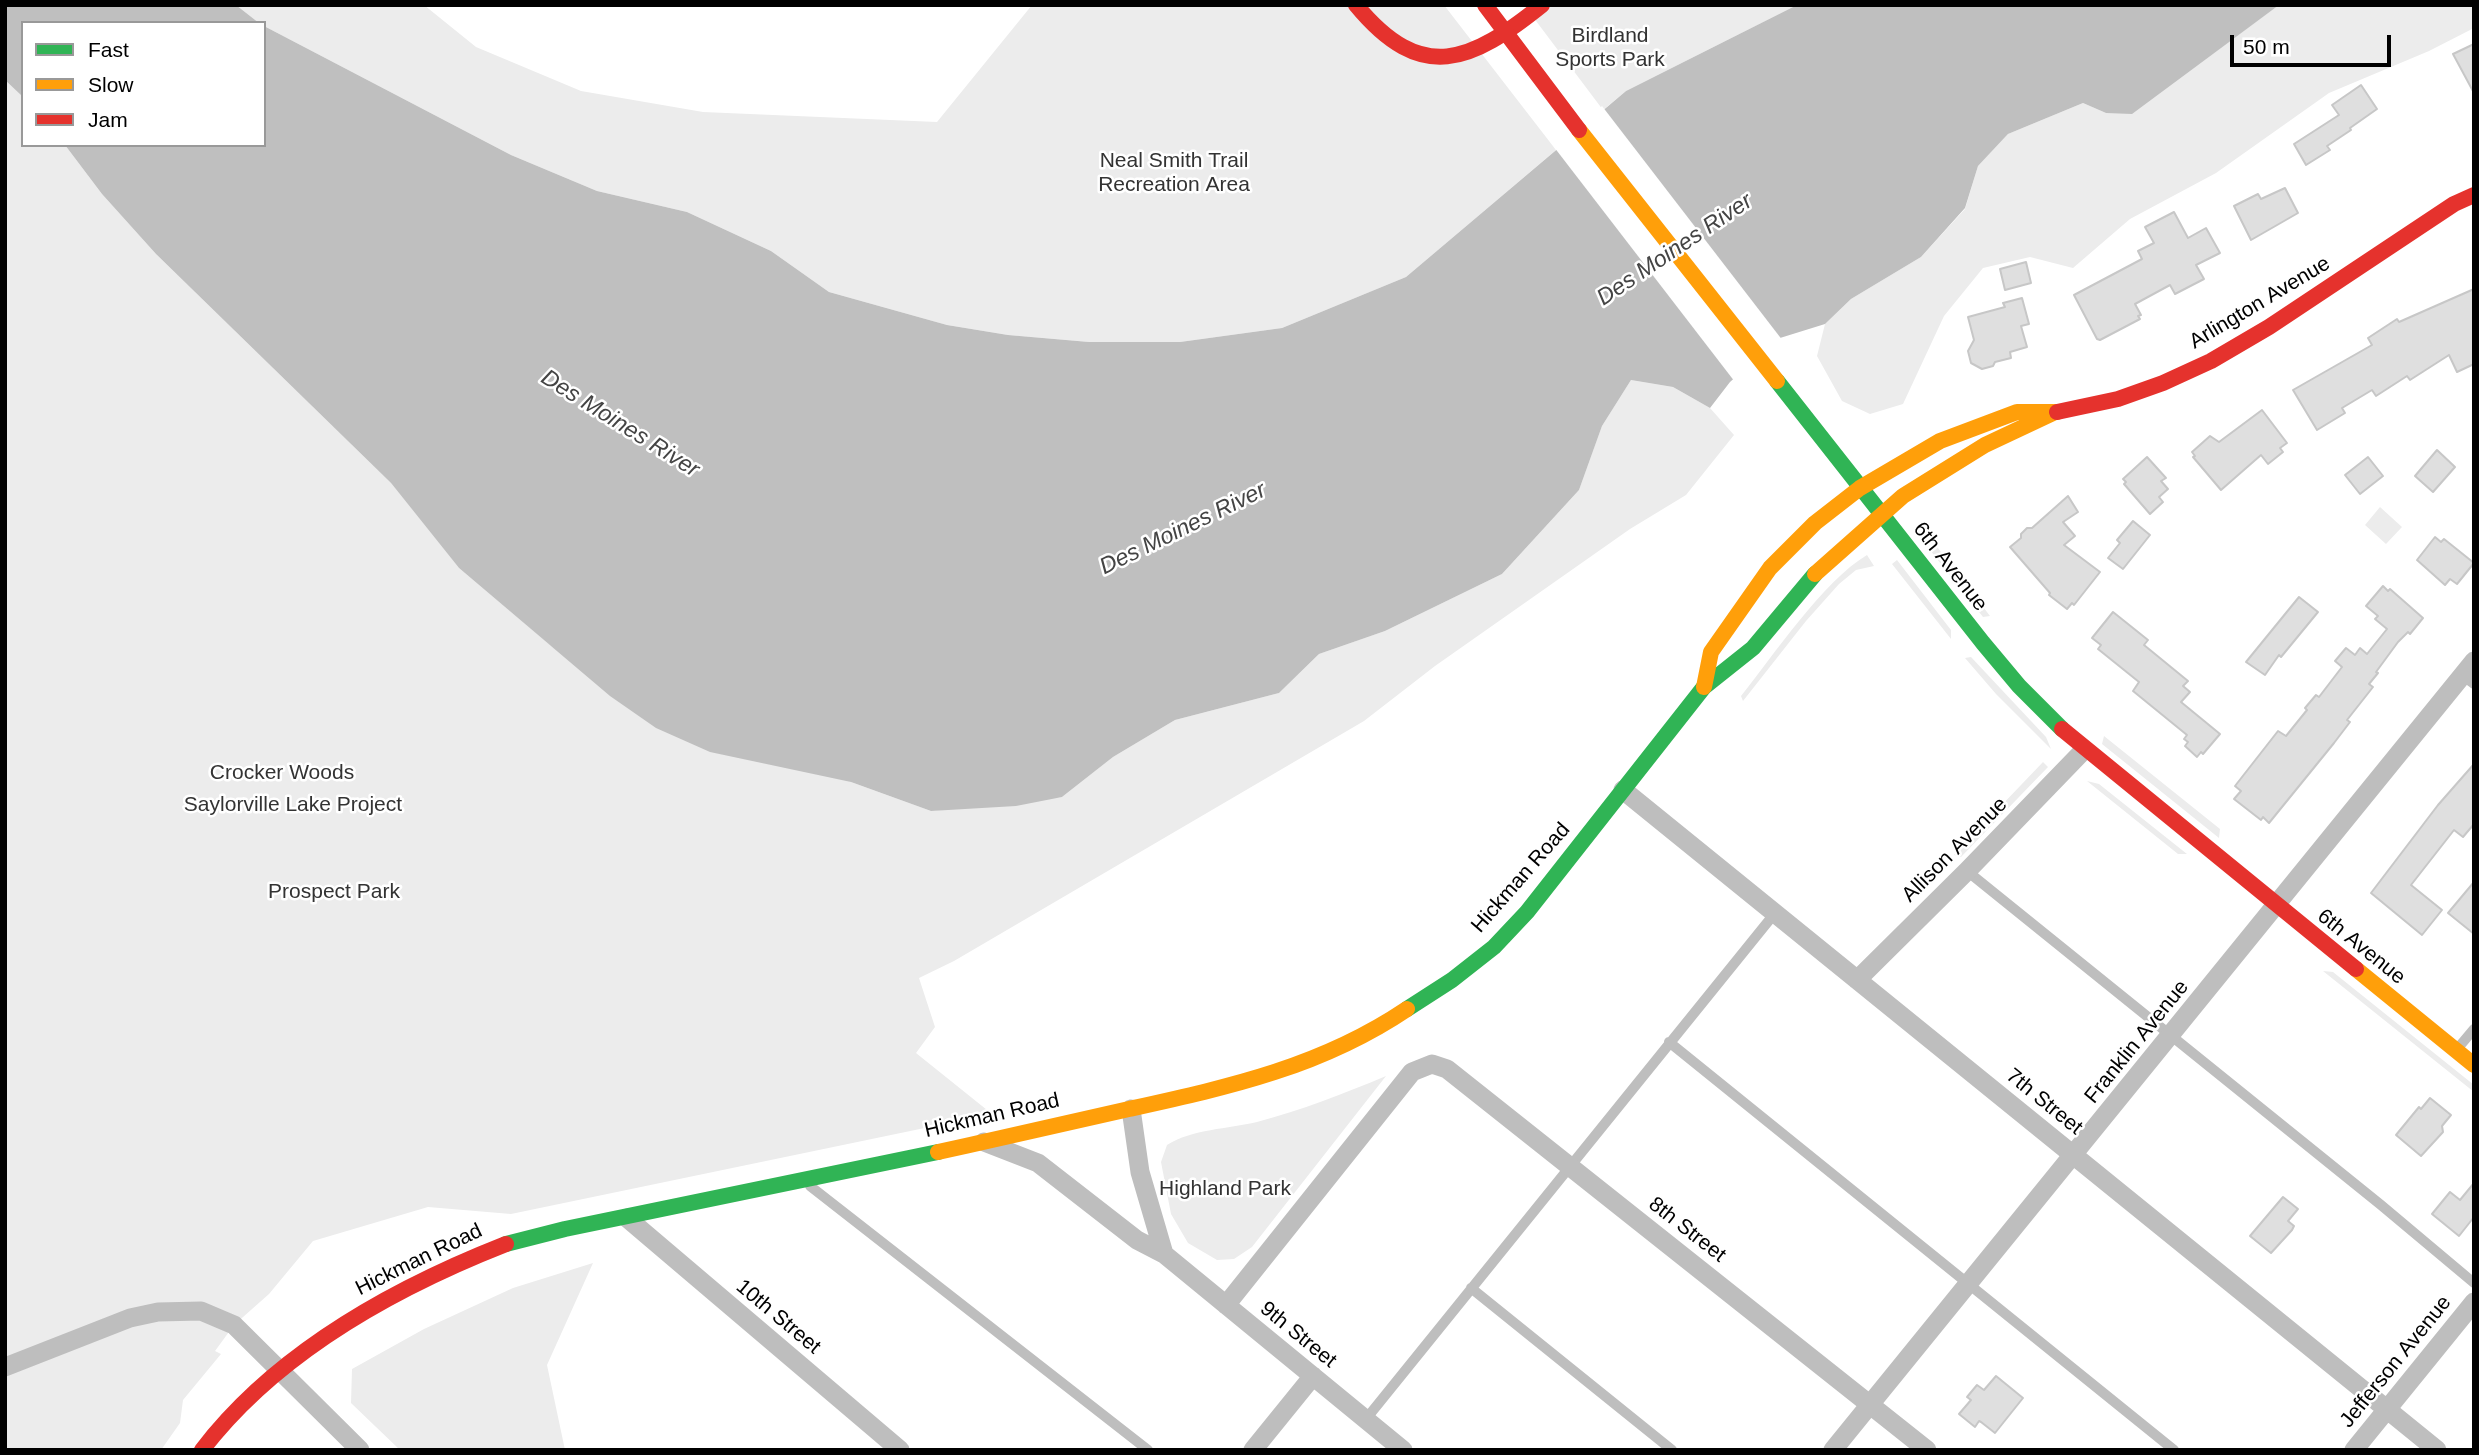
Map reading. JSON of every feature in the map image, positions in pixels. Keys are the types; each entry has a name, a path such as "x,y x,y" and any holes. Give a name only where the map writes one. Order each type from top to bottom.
{"main road":[{"path":"1356,5 1385,36 1399,45 1425,56 1450,58 1468,55 1489,46 1542,5"},
{"name":"6th Avenue","path":"1485,5 1795,407 2019,687 2084,750 2474,1065"},
{"name":"Arlington Avenue","path":"1860,488 1940,441 1975,426 2017,412 2053,413 2118,399 2163,383 2269,327 2454,204 2474,195"},
{"name":"Arlington Avenue","path":"1881,514 1950,465 2053,413"},
{"name":"Hickman Road","path":"1704,687 1711,652 1770,568 1815,523 1860,488"},
{"name":"Hickman Road","path":"202,1450 218,1429 280,1370 359,1315 458,1263 511,1242 804,1181 1214,1090 1292,1068 1381,1027 1452,980 1494,947 1543,893 1704,687 1754,648 1820,568 1881,514"}],"street":[{"name":"Franklin Avenue","path":"1833,1450 2275,904 2470,673"},
{"name":"Allison Avenue","path":"1857,980 1967,872 2084,750"},
{"name":"7th Street","path":"1623,790 2437,1450"},
{"name":"8th Street","path":"1226,1305 1412,1072 1432,1064 1447,1069 1927,1450"},
{"path":"1131,1109 1140,1172 1164,1254"},
{"name":"9th Street","path":"984,1142 1038,1163 1137,1240 1164,1254 1403,1450"},
{"name":"10th Street","path":"627,1218 900,1450"},
{"name":"Jefferson Avenue","path":"2354,1450 2474,1302"},
{"path":"5,1367 130,1318 158,1312 201,1311 234,1325 360,1450"},
{"path":"1253,1450 1313,1376"}],"lane":[{"path":"1967,872 2474,1283"},
{"path":"1366,1419 1775,913"},
{"path":"2456,1051 2474,1029"},
{"path":"1669,1042 2174,1450"},
{"path":"804,1181 1148,1450"},
{"path":"1471,1289 1672,1450"}],"green space":[{"name":"Neal Smith Trail Recreation Area","path":"236,5 424,5 476,47 581,91 703,112 937,122 1032,5 1444,5 1556,150 1406,277 1282,328 1180,342 1089,342 1008,335 947,325 829,292 771,251 687,212 597,191 511,155 266,27 266,21 256,21"},
{"name":"Birdland Sports Park","path":"1524,5 1797,5 1626,91 1603,110"},
{"path":"2279,5 2474,5 2474,28 2429,51 2329,93 2216,173 2130,219 2073,268 2030,257 1983,268 1944,316 1903,404 1870,414 1842,401 1817,356 1825,324 1851,299 1921,257 1965,209 1978,166 2008,134 2083,103 2106,113 2206,58"},
{"name":"Crocker Woods","path":"5,80 21,95 21,147 67,147 102,194 156,254 391,483 459,568 550,645 851,782 931,811 1062,797 1113,757 1175,720 1279,693 1319,654 1385,631 1502,574 1579,490 1602,426 1631,380 1673,387 1710,408 1734,435 1686,495 1630,529 1435,666 1364,721 954,961 919,978 935,1027 916,1053 992,1114 511,1214 428,1207 313,1241 269,1294 234,1325 215,1351 221,1354 183,1400 180,1423 161,1450 5,1450"},
{"path":"2380,507 2402,527 2386,544 2365,525"},
{"path":"1928,535 1990,616 1983,617 1922,540"},
{"path":"1867,555 1874,566 1856,570 1839,584 1743,701 1741,696 1816,600 1850,567"},
{"path":"1897,560 1951,630 1951,639 1892,564"},
{"path":"1971,657 2046,737 2051,749 1996,694 1965,658"},
{"path":"2104,736 2220,829 2219,838 2102,744"},
{"path":"2043,762 2048,767 1961,857 1954,855"},
{"path":"2087,781 2099,784 2187,854 2178,854"},
{"path":"2323,971 2333,972 2474,1085 2474,1092"},
{"name":"Highland Park","path":"1386,1076 1252,1247 1234,1259 1217,1260 1188,1243 1171,1214 1161,1162 1167,1145 1199,1133 1257,1122 1290,1112"},
{"path":"593,1263 547,1365 565,1450 400,1450 351,1403 352,1369 424,1329 513,1288"}],"water":[{"path":"5,5 236,5 256,21 21,21 21,95 5,80"},
{"name":"Des Moines River","path":"1797,5 2279,5 2132,114 2106,113 2083,103 2008,134 1978,166 1965,208 1921,257 1851,299 1825,324 1780,338 1730,382 1710,408 1673,387 1631,380 1602,426 1579,490 1502,574 1385,631 1319,654 1279,693 1175,720 1113,757 1062,797 1016,806 931,811 851,782 710,752 656,728 610,696 459,568 391,483 156,254 102,194 67,147 266,147 266,27 511,155 597,191 687,212 771,251 829,292 947,325 1008,335 1089,342 1180,342 1282,328 1406,277 1626,91"}],"pier":[{"path":"1602,106 1783,341 1735,382 1554,147"}],"building":[{"path":"2474,44 2474,93 2453,54"},
{"path":"2361,85 2377,109 2327,146 2330,150 2306,165 2294,144 2339,115 2332,105"},
{"path":"2285,188 2298,213 2251,240 2234,206 2258,194 2261,199"},
{"path":"2174,212 2188,238 2206,228 2220,253 2196,265 2204,279 2175,294 2170,285 2135,304 2141,315 2138,316 2140,319 2100,340 2097,339 2074,295 2142,259 2138,251 2154,243 2145,227"},
{"path":"2026,262 2031,283 2005,290 2000,269"},
{"path":"2474,289 2474,364 2457,372 2449,355 2410,380 2407,376 2376,396 2372,390 2342,408 2345,413 2317,430 2293,390 2372,345 2368,338 2397,319 2399,322"},
{"path":"2022,298 2029,324 2021,326 2027,347 2010,352 2011,358 1995,362 1993,366 1982,369 1971,363 1968,351 1974,340 1968,317 2005,307 2003,303"},
{"path":"2262,410 2287,443 2280,448 2283,452 2268,464 2261,455 2221,490 2193,457 2195,456 2192,452 2210,436 2219,442"},
{"path":"2437,450 2455,467 2433,492 2415,476"},
{"path":"2147,457 2166,478 2161,481 2168,489 2159,497 2163,502 2150,514 2124,484 2126,482 2123,479"},
{"path":"2368,457 2383,476 2360,494 2345,475"},
{"path":"2068,496 2078,512 2063,522 2075,536 2064,545 2100,572 2074,605 2072,603 2067,609 2049,595 2010,547 2021,538 2027,528 2032,528"},
{"path":"2133,521 2150,535 2123,569 2108,558 2120,543 2117,540"},
{"path":"2435,537 2441,542 2444,539 2474,563 2457,584 2450,579 2445,585 2417,560"},
{"path":"2383,586 2423,618 2410,634 2408,632 2398,642 2376,672 2378,673 2369,684 2373,687 2347,720 2350,722 2334,743 2269,823 2263,817 2261,820 2234,799 2241,791 2235,786 2278,731 2286,736 2316,695 2319,697 2342,667 2335,661 2346,648 2355,655 2360,648 2367,654 2387,629 2375,619 2378,616 2366,606"},
{"path":"2299,597 2318,612 2281,657 2279,655 2265,675 2246,662"},
{"path":"2113,612 2148,640 2144,645 2188,681 2183,686 2190,692 2181,702 2220,734 2203,754 2201,752 2197,757 2185,746 2188,742 2184,739 2187,735 2133,691 2139,682 2098,649 2101,645 2092,638"},
{"path":"2474,764 2474,824 2463,837 2454,830 2411,885 2442,910 2422,935 2371,893 2438,805"},
{"path":"2474,882 2474,934 2448,913"},
{"path":"2430,1098 2451,1115 2442,1126 2443,1132 2421,1156 2396,1135"},
{"path":"2474,1183 2474,1217 2459,1236 2432,1214 2450,1192 2460,1200"},
{"path":"2283,1197 2298,1209 2288,1221 2294,1226 2292,1230 2271,1253 2250,1236"},
{"path":"1996,1376 2023,1398 1995,1433 1979,1421 1975,1427 1959,1414 1971,1400 1967,1397 1977,1385 1984,1390"}],"traffic: fast":[{"path":"1777,381 1983,643 2019,686 2062,729"},
{"path":"1407,1009 1452,980 1494,947 1527,912 1704,687 1753,648 1815,574"},
{"path":"506,1244 565,1229 938,1152"}],"traffic: slow":[{"path":"1579,130 1777,381"},
{"path":"1704,687 1711,652 1770,568 1815,523 1860,488 1940,441 2017,412 2057,412"},
{"path":"1815,574 1903,496 1985,445 2053,413"},
{"path":"2356,969 2474,1065"},
{"path":"938,1152 1238,1083 1341,1046 1407,1009"}],"traffic: jam":[{"path":"1356,5 1380,30 1403,47 1425,55 1447,56 1469,51 1492,40 1542,5"},
{"path":"1485,5 1579,130"},
{"path":"2057,412 2118,399 2163,383 2211,361 2269,327 2454,204 2474,195"},
{"path":"2062,729 2356,969"},
{"path":"202,1450 232,1415 265,1383 340,1327 422,1281 506,1244"}],"park label":[{"name":"Saylorville Lake Project","path":"293,805"},
{"name":"Prospect Park","path":"334,892"}]}
